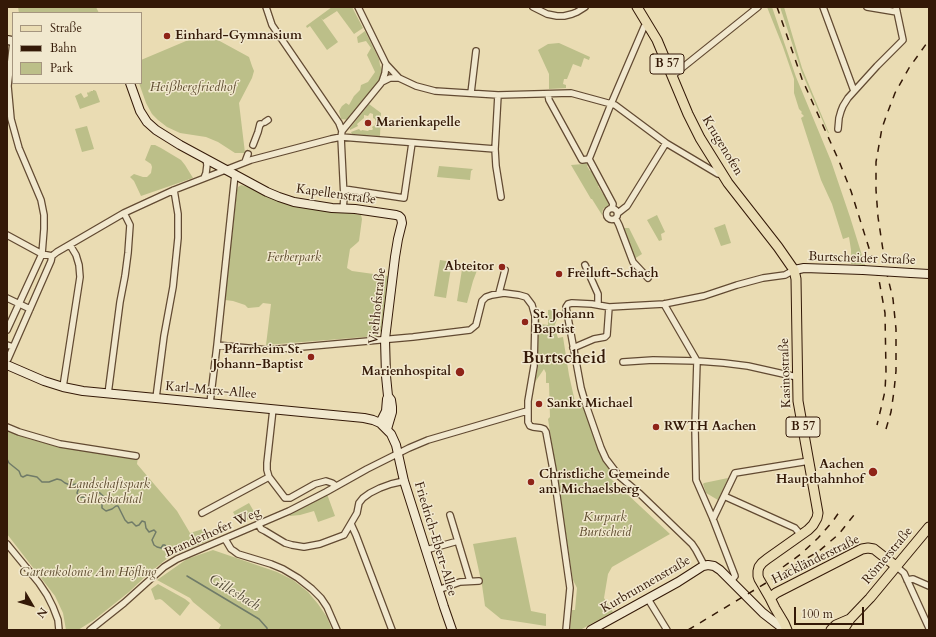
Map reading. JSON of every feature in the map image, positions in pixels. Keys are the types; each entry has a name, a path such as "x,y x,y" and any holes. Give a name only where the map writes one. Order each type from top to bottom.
{"main road":[{"name":"B 57","path":"637,7 648,24"},
{"name":"Krugenofen","path":"648,24 657,40 694,128 722,174 794,270"},
{"name":"Kapellenstraße","path":"130,84 140,111 147,122 156,130 268,192 285,199 302,203 396,215 401,218"},
{"name":"Viehhofstraße","path":"383,426 392,412 391,400 388,396 386,376 385,339 398,239 402,223 401,218"},
{"name":"Burtscheider Straße","path":"794,270 804,268 929,274"},
{"name":"Kasinostraße","path":"786,630 784,623 758,576 759,567 767,559 813,525 818,513 798,401 796,279 794,270"},
{"name":"Karl-Marx-Allee","path":"7,362 44,381 62,387 83,391 364,418 373,420 383,426"},
{"path":"383,426 391,434 397,454"},
{"name":"Friedrich-Ebert-Allee","path":"397,454 438,590 452,630"},
{"name":"Römerstraße","path":"843,630 850,618 870,598 929,527"},
{"name":"Hackländerstraße","path":"770,598 776,593 862,549 874,549 896,567"},
{"name":"Kurbrunnenstraße","path":"591,630 678,582 704,565 708,565 714,566 720,570 763,613 786,630"},
{"name":"Römerstraße","path":"831,630 836,625 850,618"}],"street":[{"path":"266,7 272,25 339,123 344,189 343,209"},
{"path":"358,7 386,64 399,78 416,86 435,91 498,95 571,92 615,106 666,143 718,174 722,174"},
{"path":"533,7 547,14 564,16 577,12 585,7"},
{"path":"672,76 758,7"},
{"path":"823,7 854,91"},
{"path":"838,129 838,118 843,106 854,91 903,40 897,9 867,7"},
{"path":"648,24 644,27 589,159 613,204 612,208 608,211 606,216 607,218 610,220 628,206 666,143"},
{"path":"7,330 42,254 44,229 42,207 37,189 19,148 10,119 8,86 12,51"},
{"path":"471,93 476,51"},
{"path":"7,235 42,254 52,256 124,213 174,190 245,162 331,139 341,134 382,82 386,64"},
{"path":"382,82 390,78 399,78"},
{"path":"548,94 549,100 582,160 589,159"},
{"path":"498,95 495,149 501,197"},
{"path":"253,145 260,124 265,122"},
{"path":"341,134 495,149"},
{"name":"Kapellenstraße","path":"344,189 404,198 412,142"},
{"path":"245,162 248,154"},
{"path":"204,178 207,165 206,159"},
{"path":"210,403 235,174"},
{"path":"156,398 164,336 173,287 178,238 178,214 174,190"},
{"path":"612,208 616,210 619,225 633,262 648,278"},
{"path":"108,394 119,308 125,276 130,225 124,213"},
{"path":"62,387 80,277 76,255 70,245"},
{"path":"7,362 10,346 30,309 52,256"},
{"path":"585,265 598,294 598,305"},
{"path":"499,293 505,270"},
{"path":"704,565 692,544 619,476 606,458 586,405 579,378 566,307 568,304 572,303 608,307 664,304 704,296 763,278 786,275 794,270"},
{"path":"217,345 268,350 470,330 476,323 482,302 486,297 499,293 519,295 526,298 532,305 535,323 534,366 528,401 528,422 530,426 544,429 546,432 554,475 570,588 566,630"},
{"path":"7,298 30,309"},
{"path":"664,304 696,361 696,480 735,576 731,581"},
{"path":"574,348 607,335 608,307"},
{"path":"623,362 653,360 696,361 748,366 797,377"},
{"path":"272,409 267,463 269,477 285,498 290,498 314,484 321,482 326,481 336,486"},
{"name":"Branderhofer Weg","path":"90,630 124,603 170,562 290,511 397,454 428,440 527,411"},
{"path":"7,427 60,444 136,456"},
{"path":"713,519 735,473 809,461"},
{"path":"202,513 269,477"},
{"path":"259,525 265,531 298,547 315,546 344,535 357,513 359,503 363,498 380,488 404,481"},
{"path":"724,496 795,528 801,535"},
{"path":"450,515 470,581"},
{"path":"351,524 392,630"},
{"path":"226,539 231,549 238,554 283,569 312,589 321,598 337,630"},
{"path":"426,550 458,541"},
{"path":"7,544 47,595 56,614 60,630"},
{"path":"896,567 904,573 929,628"},
{"path":"907,580 913,579 929,586"},
{"path":"438,590 460,582 479,581"},
{"path":"648,598 667,630"}],"green space":[{"path":"18,7 96,7 98,12 19,12"},
{"path":"332,7 352,7 363,28 354,34 337,11 323,20 321,18 338,42 327,50 310,26 307,28 306,26"},
{"path":"767,7 772,7 796,77 831,161 865,265 851,264 849,237 843,239 832,204 821,180 801,118 804,116 799,109 794,93 794,79"},
{"path":"780,7 784,7 802,68 829,133 802,73"},
{"path":"365,31 379,59 383,72 378,82 348,120 341,119 339,111 342,106 346,103 349,105 354,96 360,90 361,85 368,82 375,72 367,55 371,48 366,41 358,43 357,37"},
{"name":"Heißbergfriedhof","path":"205,33 249,57 254,71 239,103 245,153 235,153 218,142 206,137 180,133 167,127 158,120 152,114 146,103 139,84 142,84 142,60"},
{"path":"559,43 590,57 589,60 584,58 581,67 573,64 567,79 564,79 563,84 566,85 566,88 549,89 549,74 538,50 548,44"},
{"path":"93,90 96,91 100,102 80,109 75,96 81,93 84,98 88,96 88,92 89,93"},
{"path":"369,104 381,113 380,136 352,134 351,132 359,129 361,131 368,131 373,129 372,127 376,122 373,118 373,114 370,113 368,116 364,115 364,118 357,124 358,126 350,130"},
{"path":"87,126 94,149 82,152 75,129"},
{"path":"151,145 161,148 181,160 193,178 141,196 134,181 130,177 134,174 147,177 151,173 151,164 145,160"},
{"path":"590,163 587,166 590,171 593,169 602,184 598,186 603,194 606,193 610,199 607,201 609,205 603,209 602,215 571,165"},
{"path":"439,166 473,169 471,171 470,180 437,177"},
{"name":"Ferberpark","path":"241,185 343,212 361,215 362,219 359,241 350,249 347,268 352,271 388,276 381,331 377,336 266,345 271,304 263,303 259,307 248,308 245,305 225,300 237,190"},
{"path":"657,215 665,232 661,234 662,240 659,241 647,220"},
{"path":"725,224 731,243 721,246 714,228"},
{"path":"623,228 629,228 642,254 634,259"},
{"path":"440,260 452,262 446,298 434,296"},
{"path":"463,263 479,265 467,303 457,301"},
{"name":"Kurpark Burtscheid","path":"556,309 558,317 552,332 556,332 558,338 563,337 575,402 578,402 581,399 594,438 603,458 609,469 617,477 611,479 670,534 612,567 608,574 604,598 613,612 580,630 570,630 572,610 575,610 577,588 573,580 548,419 550,417 549,383 546,383 546,373 544,369 533,385 538,365 538,320 536,311 539,311 540,324 548,325 548,310"},
{"path":"7,431 29,439 65,448 138,457 137,464 177,511 190,533 206,528 210,540 169,557 94,620 78,630 66,630 63,613 55,596 7,534"},
{"path":"728,478 718,500 706,493 704,483"},
{"path":"327,494 335,516 318,522 314,511 290,516 288,513"},
{"path":"249,503 256,515 240,524 233,512"},
{"path":"516,537 531,611 546,614 546,626 501,619 485,606 473,544"},
{"path":"213,550 277,572 293,580 308,592 318,604 327,617 332,630 218,630 221,625 190,598 157,580 187,559"},
{"path":"158,584 190,603 180,616 162,600 155,600 151,589"}],"waterway":[{"name":"Gillesbach","path":"7,459 23,477 27,475 37,477 42,482 49,482 57,479 70,485 77,484 79,487 77,493 80,497 91,498 94,493 100,493 104,500 102,508 106,511 118,506 128,523 132,522 136,526 142,521 145,522 146,528 149,532 154,530 156,532 152,540 154,545 161,548 165,545 168,551"},
{"name":"Gillesbach","path":"187,576 259,619 267,630"}],"railway":[{"path":"777,7 802,79 851,191 879,280 885,313 886,371 885,391 877,425"},
{"path":"886,429 891,412 894,391 896,371 896,329 893,299 886,270 878,217 876,162 882,128 895,93 909,68 929,40"},
{"path":"783,567 801,554 818,538 842,508"},
{"path":"688,630 819,551 839,534 854,515"}],"place":[{"name":"Einhard-Gymnasium","path":"167,36"},
{"name":"Marienkapelle","path":"368,123"},
{"name":"Abteitor","path":"502,267"},
{"name":"Freiluft-Schach","path":"559,274"},
{"name":"St. Johann Baptist","path":"525,322"},
{"name":"Pfarrheim St. Johann-Baptist","path":"311,357"},
{"name":"Marienhospital","path":"460,372"},
{"name":"Sankt Michael","path":"539,404"},
{"name":"RWTH Aachen","path":"656,427"},
{"name":"Aachen Hauptbahnhof","path":"873,472"},
{"name":"Christliche Gemeinde am Michaelsberg","path":"531,482"}],"district":[{"name":"Burtscheid","path":"564,359"}],"park label":[{"name":"Landschaftspark Gillesbachtal","path":"109,492"},
{"name":"Gartenkolonie Am Höfling","path":"88,573"}]}
